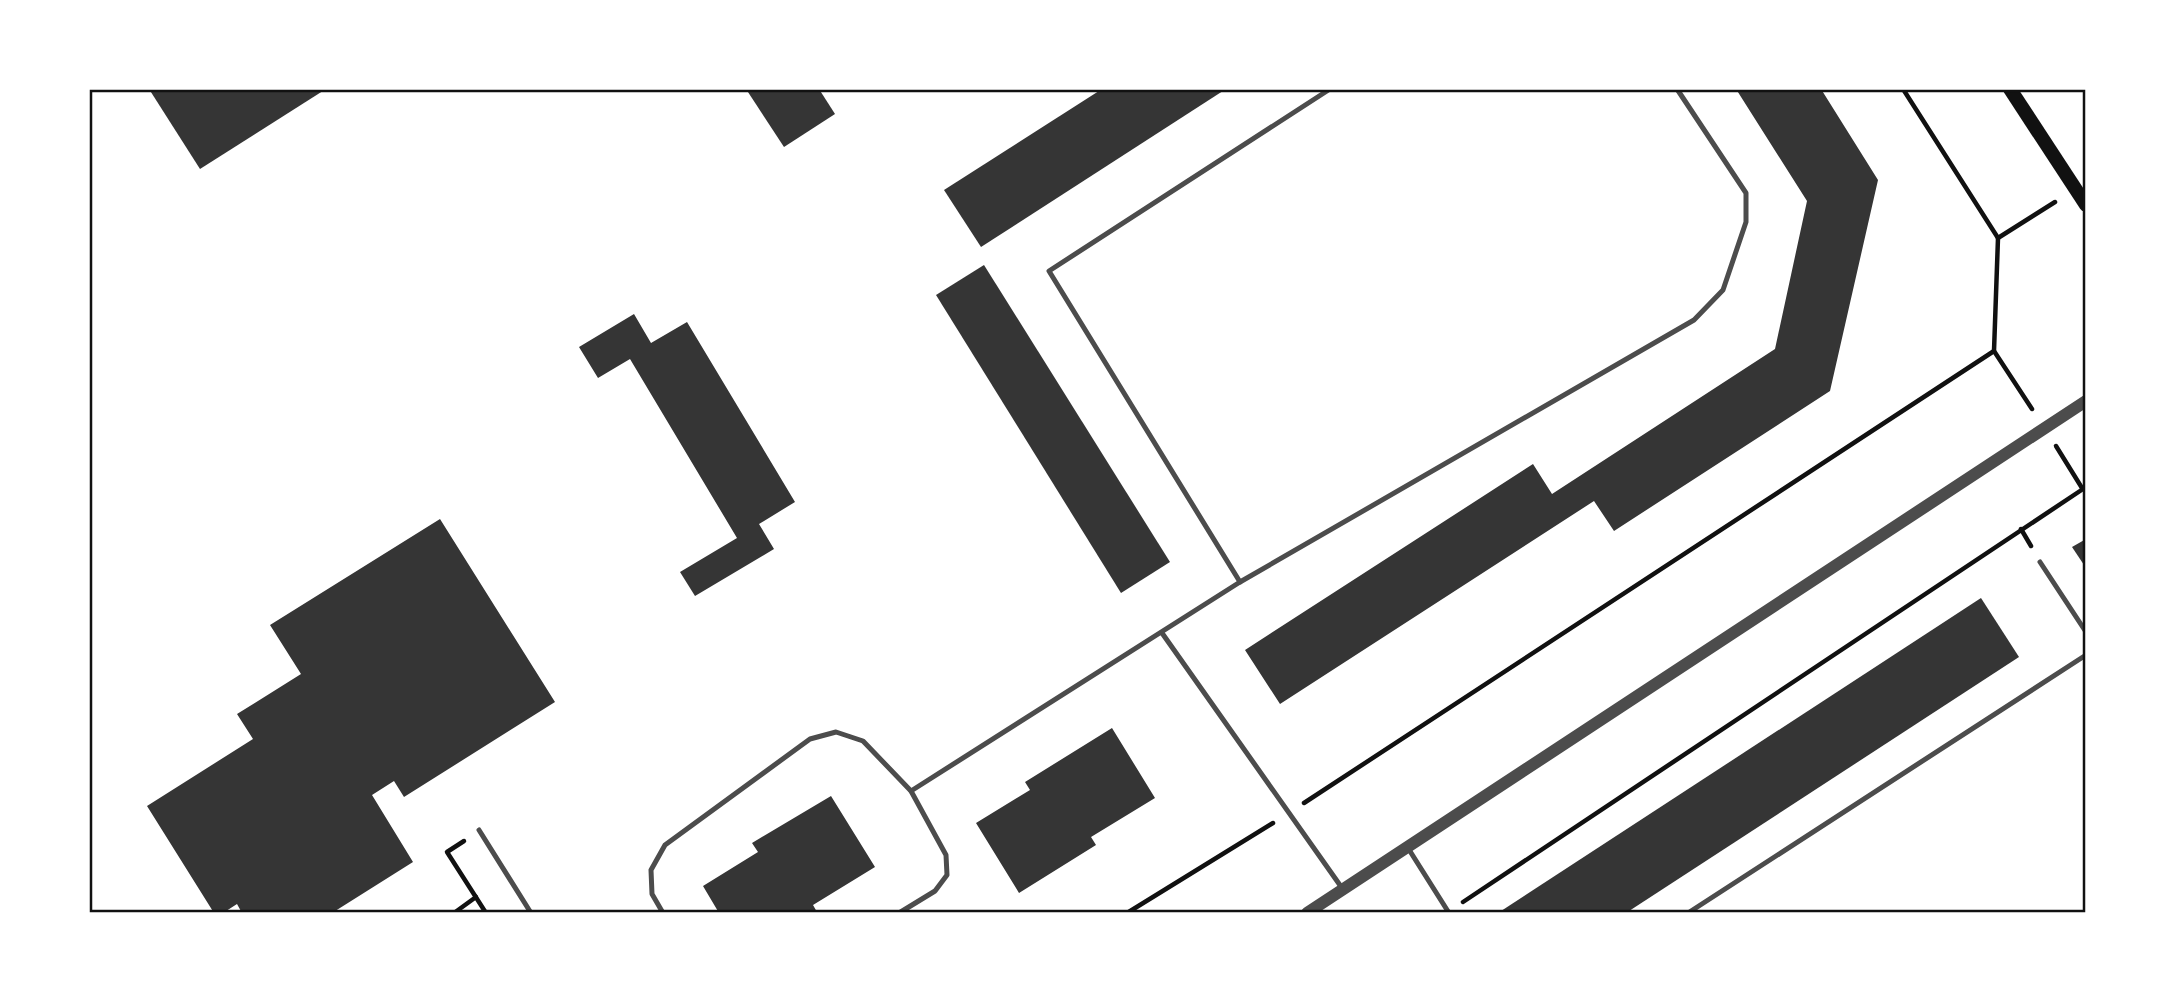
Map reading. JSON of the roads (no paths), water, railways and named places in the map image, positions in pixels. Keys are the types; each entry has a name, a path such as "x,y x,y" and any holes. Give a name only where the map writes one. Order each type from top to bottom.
{"main road":[{"path":"2010,89 2086,205"}],"street":[{"path":"1307,913 2086,401"}],"lane":[{"path":"1240,582 1049,271 1330,89"},
{"path":"912,792 1240,582 1694,320 1723,290 1746,222 1746,193 1677,89"},
{"path":"2040,562 2086,632"},
{"path":"1162,633 1343,890"},
{"path":"1688,913 2086,655"},
{"path":"663,913 652,894 650,870 665,845 810,739 836,732 863,741 912,792 946,855 947,875 935,891 899,913"},
{"path":"479,830 531,913"},
{"path":"1408,847 1449,912"}]}
